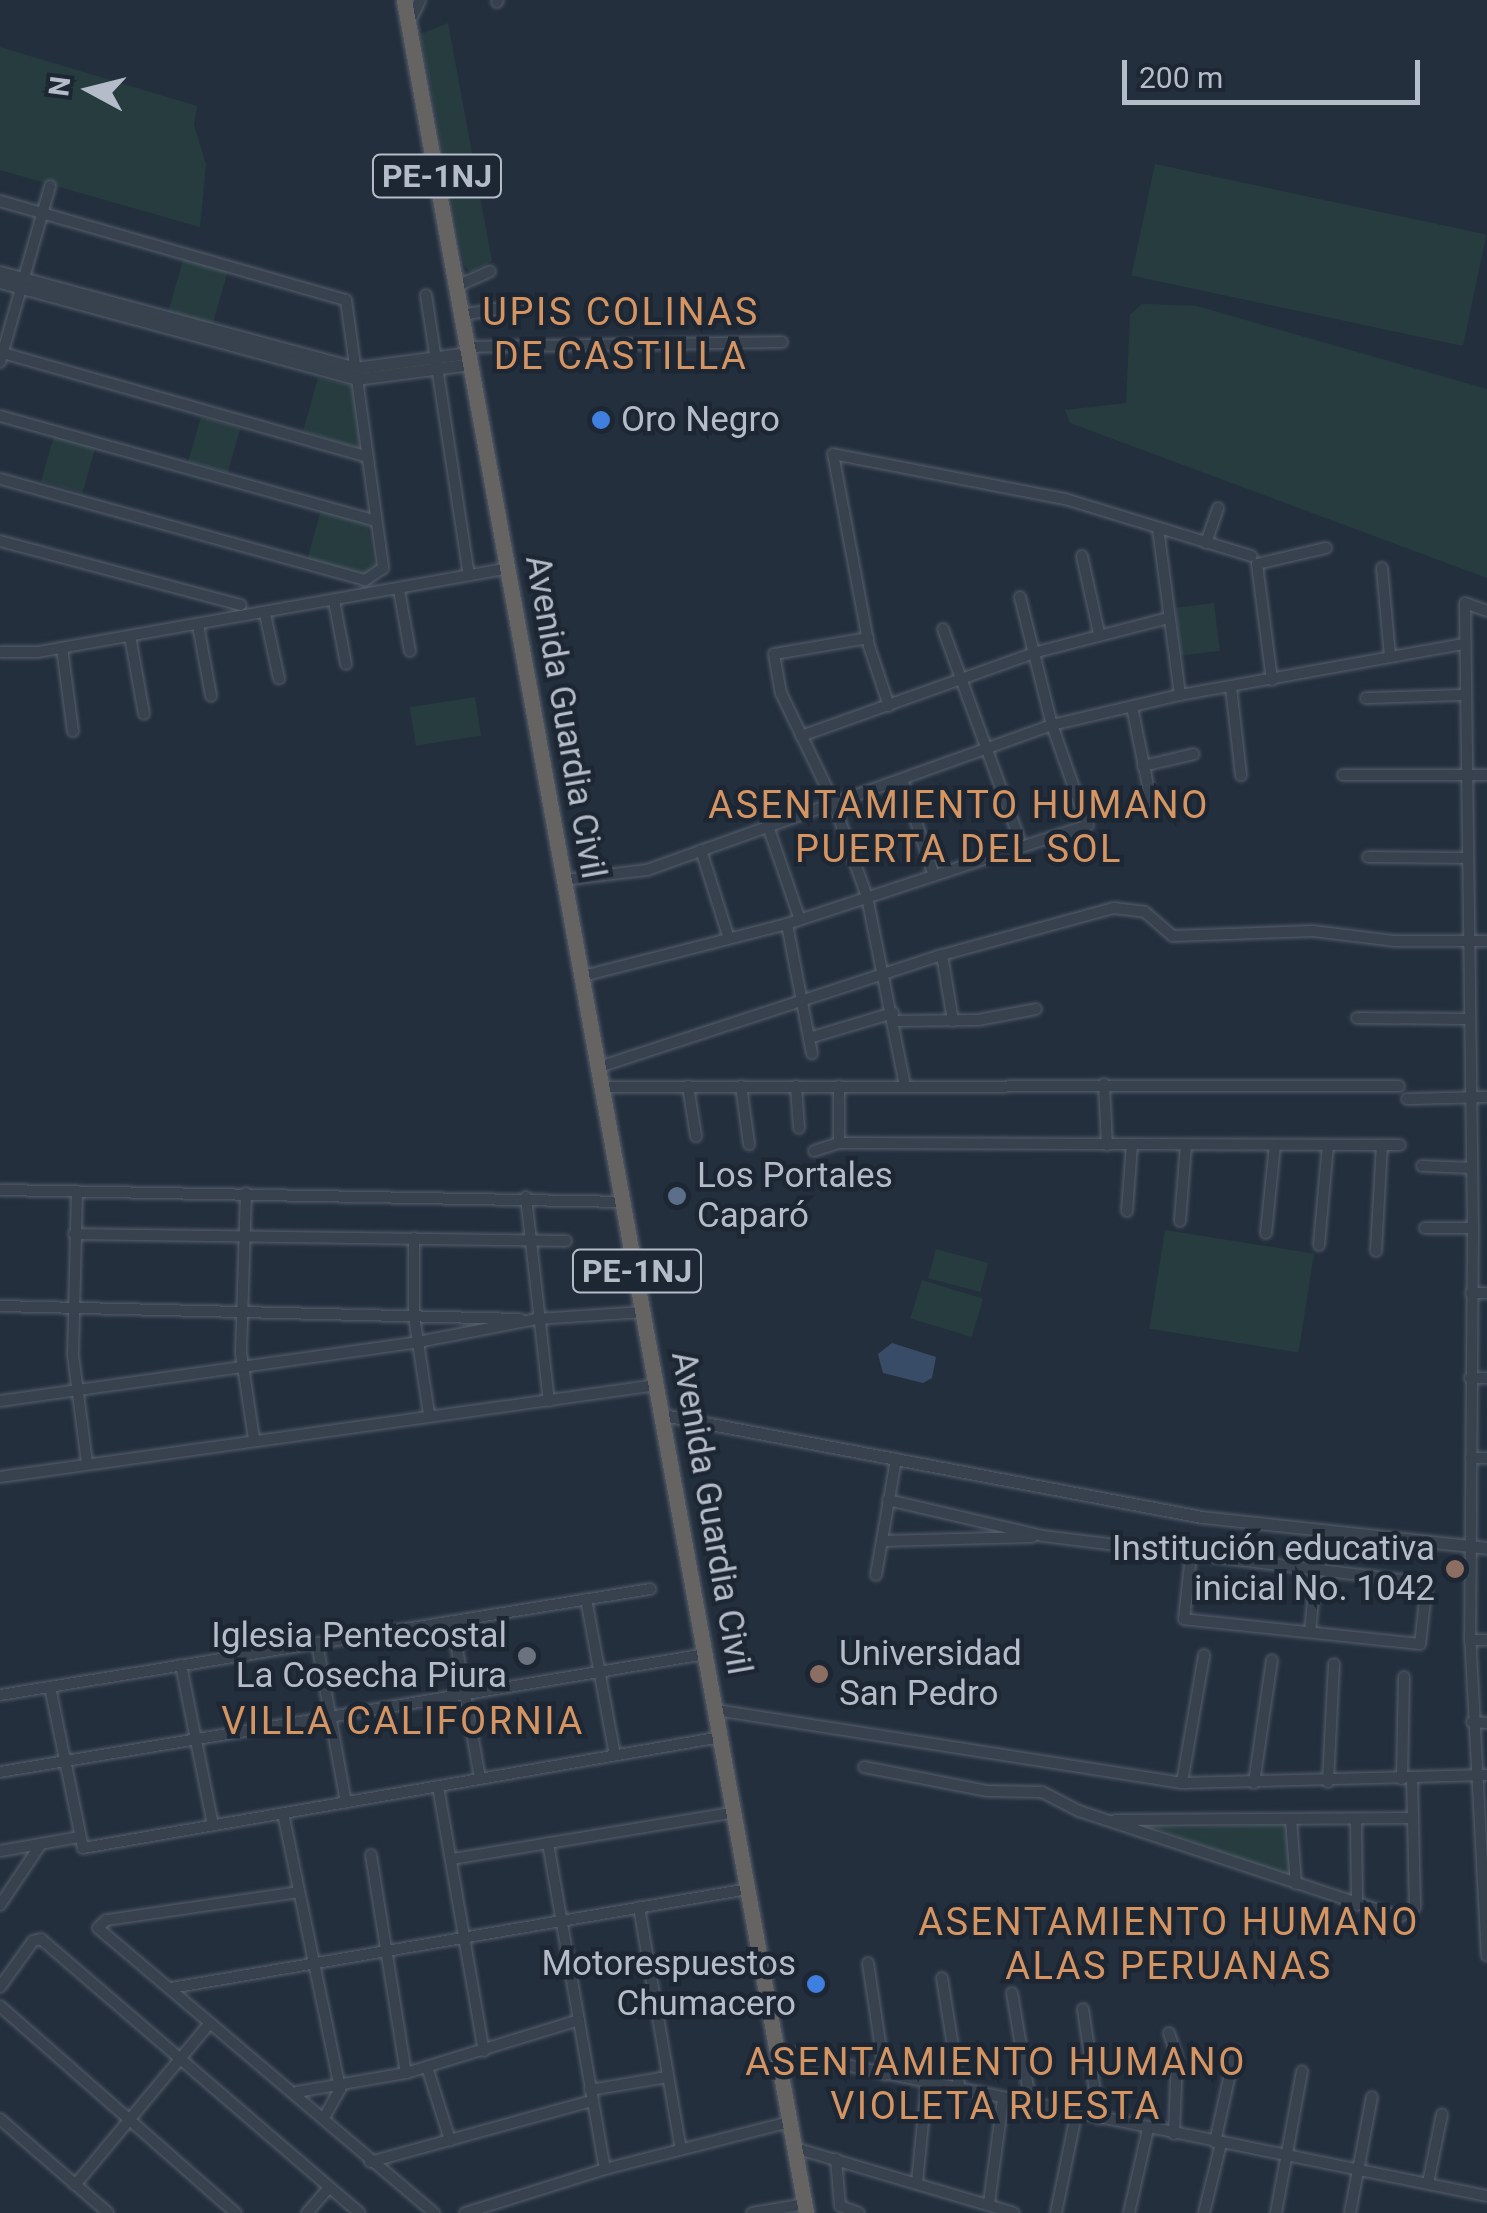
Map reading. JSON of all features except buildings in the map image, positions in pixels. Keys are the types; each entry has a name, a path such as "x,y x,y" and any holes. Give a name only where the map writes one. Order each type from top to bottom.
{"highway":[{"name":"PE-1NJ","path":"404,0 469,354"},
{"name":"Avenida Guardia Civil","path":"469,354 806,2208"}],"street":[{"path":"409,24 420,0"},
{"path":"50,186 1,358 367,457"},
{"path":"0,201 348,303 383,568 369,581 0,479"},
{"path":"456,286 490,270"},
{"path":"0,272 22,283 355,373 436,363 469,354 782,342"},
{"path":"0,282 22,283"},
{"path":"426,295 469,575"},
{"path":"462,314 518,305"},
{"path":"0,416 376,522"},
{"path":"888,706 868,638 834,454 1064,499 1252,556"},
{"path":"1206,542 1218,508"},
{"path":"1158,528 1180,695"},
{"path":"0,541 241,604"},
{"path":"1272,680 1257,564 1326,548"},
{"path":"1082,556 1099,633"},
{"path":"0,652 62,648 508,568"},
{"path":"1382,568 1390,656"},
{"path":"399,590 410,651"},
{"path":"582,976 787,924 1087,822 1052,725 1020,597"},
{"path":"334,602 346,664"},
{"path":"1487,611 1464,603 1473,1232 1470,1640 1473,1775 1485,1878 1487,1956"},
{"path":"265,614 280,678"},
{"path":"801,736 1036,652 1168,618"},
{"path":"198,625 211,696"},
{"path":"943,629 1019,838"},
{"path":"130,636 144,714"},
{"path":"868,638 774,654 781,693 834,801 867,897 905,1086"},
{"path":"564,880 647,870 766,823 989,750 1052,725 1180,695 1464,644"},
{"path":"62,648 74,731"},
{"path":"1230,687 1241,775"},
{"path":"1366,698 1464,695"},
{"path":"1132,707 1151,800"},
{"path":"1143,766 1194,754"},
{"path":"1343,776 1487,776"},
{"path":"902,779 934,876"},
{"path":"766,823 800,920"},
{"path":"702,850 729,939"},
{"path":"1368,857 1465,858"},
{"path":"599,1067 942,955 1132,908 1174,936 1312,931 1487,940"},
{"path":"787,924 812,1054"},
{"path":"942,955 953,1021"},
{"path":"809,1038 894,1017 953,1021 1036,1010"},
{"path":"1357,1018 1469,1019"},
{"path":"1104,1084 1107,1145"},
{"path":"688,1086 696,1136"},
{"path":"741,1086 749,1144"},
{"path":"796,1086 800,1128"},
{"path":"839,1086 840,1142"},
{"path":"603,1087 1399,1086"},
{"path":"1407,1099 1487,1096"},
{"path":"814,1151 840,1142 1400,1145"},
{"path":"1319,1245 1328,1144"},
{"path":"1126,1211 1132,1145"},
{"path":"1180,1221 1186,1145"},
{"path":"1266,1232 1275,1145"},
{"path":"1376,1251 1382,1145"},
{"path":"1422,1166 1472,1168"},
{"path":"0,1190 526,1197 624,1202"},
{"path":"77,1192 73,1310 86,1463"},
{"path":"246,1193 242,1367 254,1439"},
{"path":"526,1197 527,1240 549,1401"},
{"path":"1426,1228 1487,1236"},
{"path":"74,1234 566,1241"},
{"path":"414,1238 414,1316 428,1414"},
{"path":"1472,1292 1487,1293"},
{"path":"0,1306 536,1319 644,1312"},
{"path":"0,1401 418,1342 536,1319"},
{"path":"1470,1378 1487,1378"},
{"path":"0,1476 657,1385"},
{"path":"663,1415 1202,1517 1487,1548"},
{"path":"1471,1458 1487,1458"},
{"path":"876,1576 896,1459"},
{"path":"888,1500 1043,1536 1427,1583 1420,1644 1184,1620 1191,1556"},
{"path":"882,1541 1043,1536"},
{"path":"1310,1632 1316,1570"},
{"path":"0,1696 650,1589"},
{"path":"586,1599 614,1756"},
{"path":"452,1621 480,1778"},
{"path":"1470,1640 1487,1640"},
{"path":"316,1643 346,1802"},
{"path":"0,1772 706,1654"},
{"path":"1182,1782 1204,1655"},
{"path":"1254,1783 1272,1660"},
{"path":"1328,1782 1334,1664"},
{"path":"181,1666 213,1825"},
{"path":"864,1768 988,1791 1042,1792 1109,1821 1357,1905 1391,1916 1413,1913 1413,1818 1407,1778 1404,1677"},
{"path":"50,1687 62,1763 83,1848 721,1738"},
{"path":"716,1710 1182,1782 1328,1782 1487,1775"},
{"path":"1472,1722 1487,1722"},
{"path":"438,1786 484,2051"},
{"path":"452,1859 735,1812"},
{"path":"283,1813 311,1964 340,2089 324,2118"},
{"path":"1109,1821 1413,1818"},
{"path":"1291,1820 1296,1884"},
{"path":"1356,1820 1357,1905"},
{"path":"0,1851 78,1837"},
{"path":"548,1843 604,2169"},
{"path":"0,1905 41,1844"},
{"path":"371,1855 406,2073"},
{"path":"170,1988 748,1888"},
{"path":"298,1892 100,1924 210,2023 297,2092 370,2162 434,2213"},
{"path":"638,1907 681,2149"},
{"path":"0,1988 33,1940 41,1939 359,2213"},
{"path":"868,1963 886,2075"},
{"path":"942,1978 960,2090"},
{"path":"1012,1993 1031,2105"},
{"path":"0,2006 236,2213"},
{"path":"1083,2009 1100,2120"},
{"path":"297,2092 340,2089 406,2073 579,2020"},
{"path":"74,2185 210,2023"},
{"path":"1169,2033 1177,2058 1174,2134"},
{"path":"778,2051 1100,2120 1360,2168 1487,2196"},
{"path":"1204,2213 1235,2051"},
{"path":"427,2067 450,2140"},
{"path":"1276,2213 1302,2071"},
{"path":"370,2162 667,2077"},
{"path":"917,2182 927,2084"},
{"path":"1350,2213 1372,2096"},
{"path":"989,2202 1004,2100"},
{"path":"1428,2183 1442,2114"},
{"path":"1056,2213 1076,2115"},
{"path":"0,2119 104,2212"},
{"path":"465,2213 604,2169 790,2122"},
{"path":"1129,2213 1148,2129"},
{"path":"795,2148 989,2202 1014,2213"},
{"path":"836,2159 840,2206 859,2213"},
{"path":"307,2213 329,2188"},
{"path":"752,2213 806,2208"}],"green space":[{"path":"448,23 492,261 471,272 464,265 421,34"},
{"path":"0,47 197,106 194,125 206,164 200,227 0,170"},
{"path":"1155,164 1487,234 1463,346 1131,276"},
{"path":"184,257 228,270 213,324 168,312"},
{"path":"1142,304 1197,306 1487,389 1487,578 1070,423 1065,410 1126,403 1130,315"},
{"path":"318,378 353,386 361,449 303,431"},
{"path":"201,417 240,428 228,473 188,461"},
{"path":"54,436 95,448 82,493 41,481"},
{"path":"321,510 367,523 375,568 365,576 307,560"},
{"path":"1214,603 1220,651 1181,655 1175,608"},
{"path":"475,697 481,736 416,746 410,707"},
{"path":"1165,1230 1314,1254 1298,1352 1149,1329"},
{"path":"936,1249 988,1263 980,1292 928,1278"},
{"path":"922,1280 983,1299 972,1337 910,1318"},
{"path":"1138,1822 1181,1828 1288,1824 1291,1877"}],"water":[{"path":"892,1343 936,1357 932,1378 923,1383 883,1373 878,1354"}],"place":[{"name":"Oro Negro","path":"601,420"},
{"name":"Los Portales Caparó","path":"677,1196"},
{"name":"Institución educativa inicial No. 1042","path":"1455,1569"},
{"name":"Iglesia Pentecostal La Cosecha Piura","path":"527,1656"},
{"name":"Universidad San Pedro","path":"819,1674"},
{"name":"Motorespuestos Chumacero","path":"816,1984"}],"district":[{"name":"UPIS COLINAS DE CASTILLA","path":"621,335"},
{"name":"ASENTAMIENTO HUMANO PUERTA DEL SOL","path":"959,828"},
{"name":"VILLA CALIFORNIA","path":"403,1722"},
{"name":"ASENTAMIENTO HUMANO ALAS PERUANAS","path":"1169,1945"},
{"name":"ASENTAMIENTO HUMANO VIOLETA RUESTA","path":"996,2085"}]}
